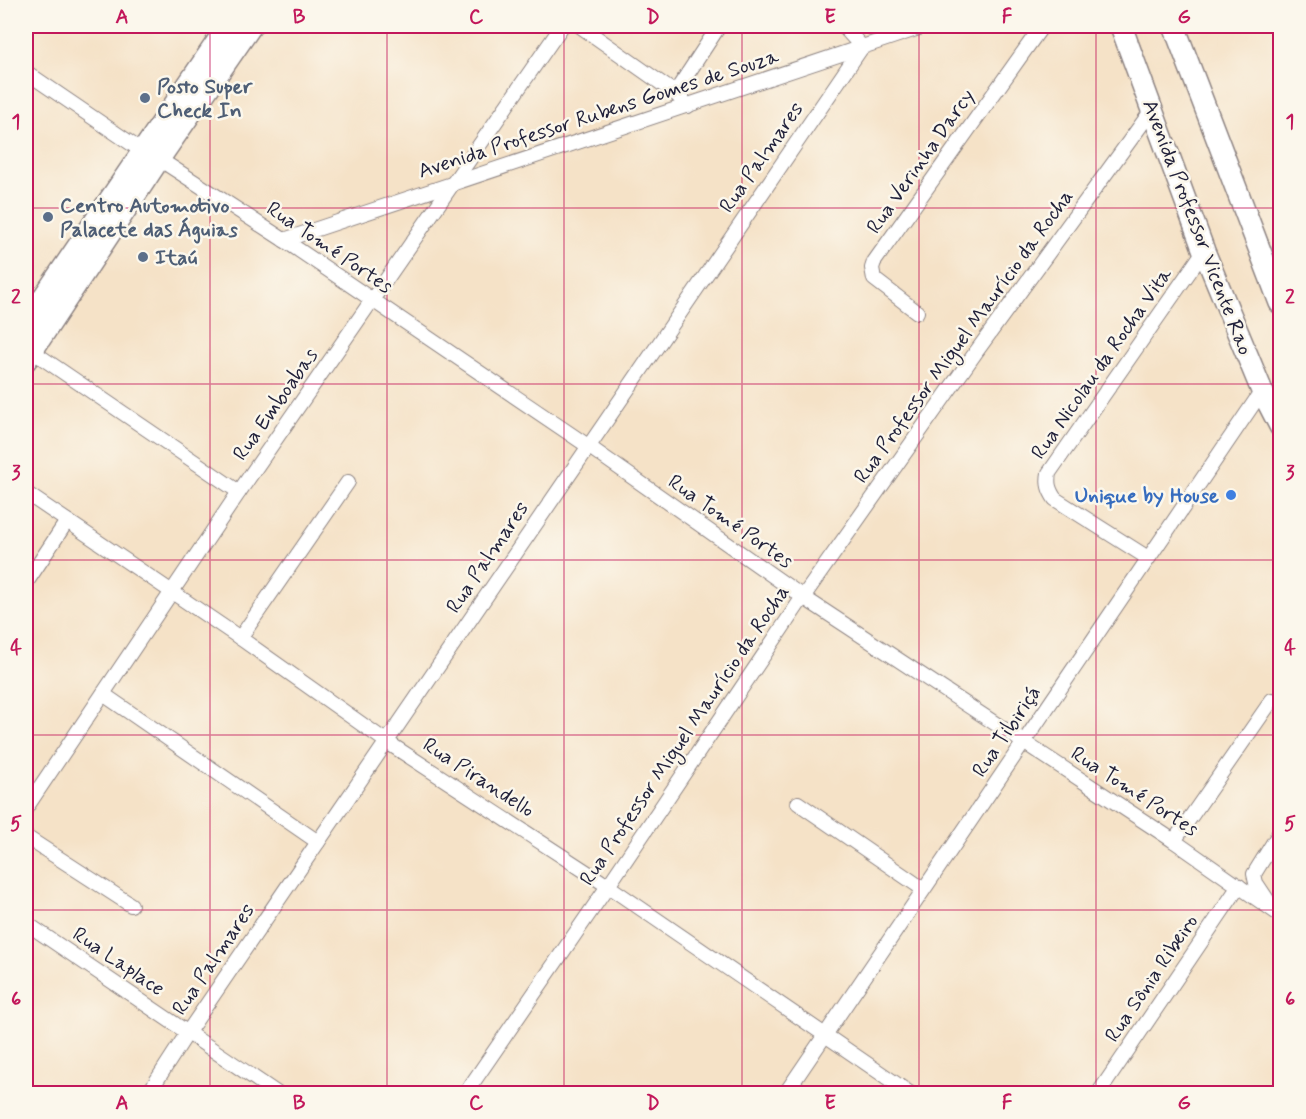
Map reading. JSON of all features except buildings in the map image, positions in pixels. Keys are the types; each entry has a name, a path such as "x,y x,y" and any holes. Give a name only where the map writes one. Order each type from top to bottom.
{"main road":[{"path":"29,355 228,26"},
{"path":"26,323 151,155 251,26"},
{"name":"Avenida Professor Vicente Rao","path":"1121,26 1204,252 1262,391 1281,426"},
{"path":"1174,26 1281,303"}],"street":[{"name":"Rua Emboabas","path":"26,808 239,492 562,26"},
{"path":"580,26 675,93 688,105"},
{"path":"675,93 719,26"},
{"path":"843,26 862,47"},
{"name":"Avenida Professor Rubens Gomes de Souza","path":"284,240 926,26"},
{"name":"Rua Verinha Darcy","path":"917,312 874,279 872,268 874,262 1042,26"},
{"name":"Rua Palmares","path":"148,1094 188,1032 862,47"},
{"name":"Rua Tomé Portes","path":"26,72 284,240 588,446 803,597 1174,841 1278,914"},
{"name":"Rua Professor Miguel Maurício da Rocha","path":"465,1094 803,597 976,352 1152,110"},
{"name":"Rua Nicolau da Rocha Vita","path":"1148,558 1055,499 1048,482 1049,473 1204,252"},
{"path":"29,355 239,492"},
{"name":"Rua Tibiriçá","path":"785,1094 1262,391"},
{"path":"240,638 348,482"},
{"name":"Rua Pirandello","path":"26,493 240,638 387,742 608,886 826,1033 911,1094"},
{"path":"26,583 68,521"},
{"path":"103,694 318,842"},
{"path":"1174,841 1272,700"},
{"path":"798,802 923,889"},
{"path":"1278,914 1256,883 1254,874 1281,832"},
{"path":"26,837 131,905"},
{"name":"Rua Sônia Ribeiro","path":"1098,1094 1239,886"},
{"name":"Rua Laplace","path":"26,923 278,1094"}],"place":[{"name":"Posto Super Check In","path":"145,98"},
{"name":"Centro Automotivo Palacete das Águias","path":"48,217"},
{"name":"Itaú","path":"143,257"},
{"name":"Unique by House","path":"1231,495"}]}
